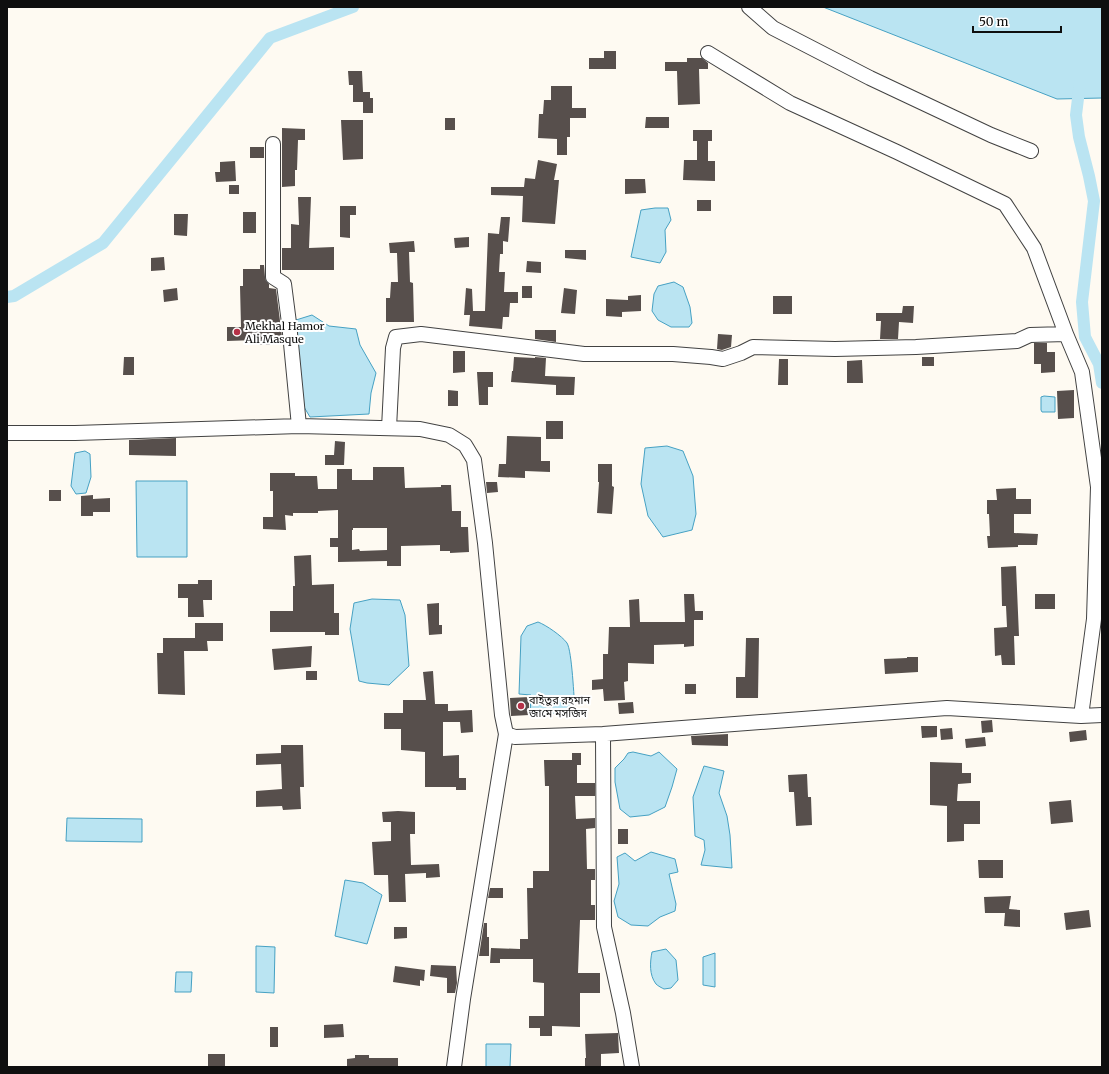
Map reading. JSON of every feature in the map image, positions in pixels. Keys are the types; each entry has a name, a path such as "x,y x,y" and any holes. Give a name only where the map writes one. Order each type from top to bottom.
{"street":[{"path":"749,7 773,28 870,78 991,135 1031,151"},
{"path":"708,53 790,103 1005,204 1034,248 1066,334 1082,372 1098,487 1094,619 1081,716"},
{"path":"273,144 273,277 284,284 290,322 299,426"},
{"path":"389,428 393,348 396,337 421,334 584,354 673,354 711,356 723,359 741,353 752,347 835,349 916,347 1016,341 1030,335 1066,334"},
{"path":"7,433 299,426 389,428 420,429 449,435 464,445 474,460 485,543 502,715 506,734 463,999 454,1067"},
{"path":"506,734 515,737 604,734 947,708 1102,718"},
{"path":"604,734 604,927 623,1013 632,1067"}],"water":[{"path":"823,7 1102,7 1102,98 1057,99"},
{"path":"668,208 671,220 665,230 666,252 660,263 631,257 641,210"},
{"path":"674,282 683,287 690,307 692,323 689,327 671,327 658,320 652,311 654,294 658,286"},
{"path":"312,315 329,326 356,329 360,345 376,373 371,393 369,414 310,417 301,402 296,320"},
{"path":"1041,397 1055,397 1055,412 1042,412"},
{"path":"667,446 683,451 693,476 696,514 692,530 663,537 648,516 641,484 645,448"},
{"path":"85,451 90,454 91,477 86,493 76,494 71,486 75,453"},
{"path":"136,481 187,481 187,557 137,557"},
{"path":"372,599 400,600 405,615 409,666 389,685 359,681 350,629 354,603"},
{"path":"538,622 554,631 567,643 571,665 575,711 530,715 531,695 519,694 521,636 527,626"},
{"path":"633,752 651,756 659,752 677,769 665,807 649,815 630,817 620,809 615,782 615,768 628,753"},
{"path":"704,766 724,771 719,793 727,816 732,868 701,865 705,850 704,840 695,836 693,797"},
{"path":"67,818 142,819 142,842 66,841"},
{"path":"651,852 675,859 678,872 669,874 676,904 675,911 660,917 648,926 631,925 618,917 614,901 619,884 617,857 625,853 635,861"},
{"path":"345,880 363,883 382,895 367,944 335,936"},
{"path":"256,946 275,947 274,993 256,992"},
{"path":"666,949 676,960 678,980 671,988 664,989 657,985 652,977 651,964 652,952"},
{"path":"715,953 715,987 703,985 703,957"},
{"path":"176,972 192,972 191,992 175,992"},
{"path":"486,1044 511,1044 510,1067 486,1067"}],"building":[{"path":"604,51 616,51 616,69 589,69 589,58 604,58"},
{"path":"687,58 702,58 708,63 708,69 699,69 700,104 678,105 677,71 665,71 665,62 687,62"},
{"path":"348,71 362,71 363,92 370,92 370,98 373,98 373,113 363,113 363,102 353,102 353,85 349,85"},
{"path":"551,86 572,86 572,108 586,108 586,118 570,118 570,137 567,137 567,155 557,155 557,139 538,138 539,114 543,114 544,100 551,100"},
{"path":"646,117 669,117 669,128 645,128"},
{"path":"445,118 455,118 455,130 445,130"},
{"path":"341,120 363,120 363,159 343,160"},
{"path":"282,128 305,129 305,140 298,140 295,186 282,187"},
{"path":"693,130 712,130 712,141 708,141 708,161 715,161 715,181 683,180 684,160 697,160 697,141 693,141"},
{"path":"250,147 264,147 264,158 250,158"},
{"path":"538,160 557,164 554,180 559,180 555,224 522,222 523,196 491,195 491,187 524,187 525,178 535,179"},
{"path":"235,161 236,181 216,182 215,172 220,172 220,162"},
{"path":"625,179 645,179 646,193 625,194"},
{"path":"229,185 239,185 239,194 229,194"},
{"path":"298,197 311,197 309,248 334,247 334,270 282,270 282,248 291,248 291,224 299,225"},
{"path":"697,200 711,200 711,211 697,211"},
{"path":"340,206 356,206 356,215 350,215 350,238 340,237"},
{"path":"243,212 256,212 256,233 243,233"},
{"path":"174,214 188,214 187,236 174,235"},
{"path":"501,217 510,217 508,242 503,241 503,254 500,254 499,272 505,272 504,292 518,292 518,303 510,303 509,317 503,317 502,329 469,326 470,315 464,315 466,288 472,289 473,311 485,311 488,233 499,234"},
{"path":"469,237 469,247 455,248 454,238"},
{"path":"414,241 415,252 409,252 410,282 413,283 414,322 386,322 386,298 390,298 391,282 398,282 397,253 390,253 389,243"},
{"path":"565,250 586,250 586,260 565,258"},
{"path":"164,257 165,270 151,271 151,258"},
{"path":"527,261 541,262 541,273 526,272"},
{"path":"260,265 264,265 265,277 269,284 269,288 276,289 282,337 274,337 274,345 256,345 256,340 227,341 227,327 241,327 240,286 243,286 243,269 260,269"},
{"path":"522,286 532,286 532,298 522,298"},
{"path":"177,288 178,300 164,302 163,290"},
{"path":"564,288 577,290 575,314 561,313"},
{"path":"641,295 641,311 622,312 622,317 606,316 606,299 628,300 628,296"},
{"path":"773,296 792,296 792,314 773,314"},
{"path":"903,306 914,306 913,323 899,322 898,339 880,339 881,321 876,321 876,313 902,313"},
{"path":"535,330 556,330 556,342 535,339"},
{"path":"718,334 732,335 731,347 722,350 717,349"},
{"path":"1034,343 1047,343 1047,352 1055,352 1055,372 1041,373 1041,364 1034,364"},
{"path":"453,351 465,351 465,372 453,373"},
{"path":"124,357 134,357 134,375 123,375"},
{"path":"514,357 546,358 545,376 575,377 574,395 556,395 556,385 511,382"},
{"path":"922,357 934,357 934,366 922,366"},
{"path":"779,359 788,359 788,385 778,385"},
{"path":"862,360 863,383 847,383 847,361"},
{"path":"477,372 493,372 493,387 488,387 488,405 479,405"},
{"path":"448,390 458,391 458,406 448,406"},
{"path":"1074,390 1074,418 1058,419 1057,391"},
{"path":"546,421 563,421 563,439 546,439"},
{"path":"507,436 541,437 541,461 550,461 550,472 525,471 525,478 498,477 499,464 506,464"},
{"path":"176,438 176,456 129,455 129,440"},
{"path":"335,441 345,442 344,465 325,465 325,455 334,455"},
{"path":"598,464 612,464 612,486 614,487 612,514 597,513 599,482"},
{"path":"373,467 404,467 405,488 441,487 441,485 451,485 452,511 461,511 461,527 468,527 469,552 450,553 450,551 440,551 440,545 401,546 401,566 387,566 387,561 338,562 338,547 330,547 330,538 338,538 338,510 318,511 318,513 293,513 293,516 285,515 286,530 263,529 263,517 273,517 273,491 270,491 270,473 295,473 295,476 317,476 318,489 337,489 337,469 352,469 352,480 373,480","holes":["353,528 387,528 387,550 352,550"]},
{"path":"486,482 497,482 498,492 487,493"},
{"path":"1016,488 1016,499 1031,499 1031,514 1014,514 1014,533 1038,534 1037,545 988,548 987,536 990,536 987,500 997,500 996,489"},
{"path":"49,490 61,490 61,501 49,501"},
{"path":"93,495 93,499 110,498 110,512 93,512 93,516 81,516 81,496"},
{"path":"311,555 312,585 334,584 334,613 339,613 339,635 325,635 325,632 270,632 270,611 293,611 293,586 295,586 294,556"},
{"path":"1016,566 1019,636 1014,636 1015,665 1002,665 1001,655 995,656 994,628 1007,627 1006,606 1002,606 1001,567"},
{"path":"198,580 212,580 212,600 203,600 204,617 188,617 188,598 178,598 178,584 198,584"},
{"path":"684,594 694,594 695,611 703,611 703,620 694,620 694,646 684,647 684,644 654,645 654,664 628,663 628,681 624,682 625,700 604,701 603,689 592,690 592,680 603,679 603,654 608,654 609,627 630,627 629,600 639,599 640,622 685,622"},
{"path":"1035,594 1055,594 1055,609 1035,609"},
{"path":"439,603 439,625 442,625 442,634 429,635 427,604"},
{"path":"195,623 223,623 223,641 207,641 208,651 184,651 185,695 158,694 157,653 163,653 163,638 195,638"},
{"path":"746,638 759,638 758,698 736,698 736,677 745,677"},
{"path":"312,646 311,667 274,670 272,649"},
{"path":"918,657 918,672 885,674 884,659"},
{"path":"306,671 317,671 317,680 306,680"},
{"path":"433,671 435,704 448,704 448,711 472,710 473,732 461,733 460,722 443,722 443,756 459,755 459,778 466,778 466,790 456,790 456,787 425,787 425,752 401,750 401,729 384,729 384,713 403,713 403,700 426,700 423,672"},
{"path":"685,684 696,684 696,694 685,694"},
{"path":"529,697 529,715 511,716 510,698"},
{"path":"633,702 634,713 619,714 618,703"},
{"path":"992,720 993,732 982,733 981,721"},
{"path":"921,726 937,726 937,737 922,738"},
{"path":"952,728 953,739 941,740 940,729"},
{"path":"1086,730 1087,740 1070,742 1069,732"},
{"path":"728,734 728,746 692,745 691,736"},
{"path":"985,737 986,746 966,748 965,739"},
{"path":"281,745 303,745 304,787 300,787 301,809 283,810 282,806 256,807 256,791 282,789 281,764 256,765 256,754 281,753"},
{"path":"572,753 581,753 581,765 577,765 577,783 595,783 595,796 575,796 576,819 595,818 595,828 586,829 587,869 595,869 595,880 591,880 591,905 595,905 595,920 580,920 578,973 600,973 600,993 580,993 580,1027 552,1026 552,1036 540,1036 540,1028 529,1028 529,1016 544,1016 544,983 533,982 533,959 500,959 500,963 490,963 491,948 520,949 520,939 528,939 527,888 533,888 533,871 549,871 549,786 545,786 544,760 572,760"},
{"path":"930,762 962,763 962,773 971,773 971,783 958,784 957,801 980,801 980,824 964,824 964,841 947,842 947,806 930,805"},
{"path":"807,774 808,797 811,797 812,825 796,826 794,792 789,792 788,775"},
{"path":"1071,800 1073,822 1051,824 1049,802"},
{"path":"382,812 415,812 415,834 410,834 411,865 439,864 440,877 426,878 426,873 405,874 406,902 389,902 388,875 374,875 372,842 391,841 391,822 383,822"},
{"path":"618,829 628,829 628,844 618,844"},
{"path":"978,860 1003,860 1003,878 979,878"},
{"path":"490,888 503,888 503,898 488,898"},
{"path":"1011,896 1009,909 1020,910 1020,927 1004,926 1005,913 985,913 984,897"},
{"path":"1089,910 1091,927 1066,930 1064,913"},
{"path":"484,923 487,923 489,956 479,956"},
{"path":"394,927 407,927 407,938 394,939"},
{"path":"431,965 456,966 457,983 455,993 447,993 447,978 430,976"},
{"path":"395,966 425,970 424,981 420,980 420,986 393,982"},
{"path":"343,1024 344,1037 324,1038 324,1025"},
{"path":"270,1027 278,1027 278,1047 270,1047"},
{"path":"618,1033 619,1053 601,1054 601,1067 585,1067 585,1034"},
{"path":"208,1054 225,1054 225,1067 208,1067"},
{"path":"355,1055 369,1055 369,1058 398,1058 398,1067 347,1067 347,1059 355,1058"}],"waterway":[{"path":"7,297 14,296 103,243 270,38 353,7"},
{"path":"1080,82 1076,115 1079,137 1094,201 1082,302 1085,337 1099,364 1102,383"}],"place":[{"name":"Mekhal Hamor Ali Masque","path":"237,332"},
{"name":"বাইতুর রহমান জা‌মে মস‌জিদ","path":"521,706"}]}
